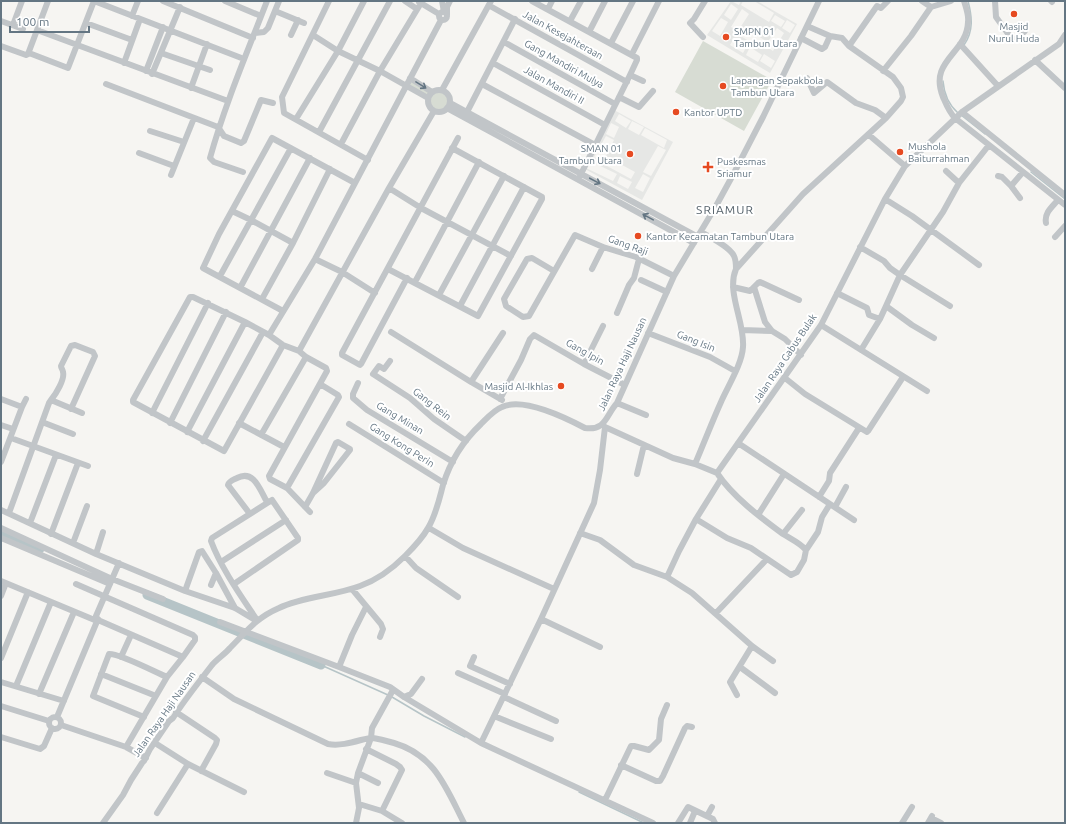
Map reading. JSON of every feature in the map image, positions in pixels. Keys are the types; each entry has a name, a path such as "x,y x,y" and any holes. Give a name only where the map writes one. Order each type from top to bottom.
{"street":[{"path":"13,25 22,1"},
{"path":"29,53 48,1"},
{"path":"1,46 26,55 29,53 68,68 94,1 244,59"},
{"path":"132,16 138,1"},
{"path":"162,1 254,35 264,32 268,28 279,1"},
{"path":"225,1 262,16"},
{"path":"243,172 211,160 210,158 218,127 267,1"},
{"path":"329,1 282,96 284,112 368,160"},
{"path":"296,119 338,51 364,1"},
{"path":"319,132 390,1"},
{"path":"405,1 419,4 443,15"},
{"path":"442,1 443,15"},
{"path":"203,441 266,333 283,311 315,259 450,1"},
{"path":"532,1 632,54 637,60 579,176"},
{"path":"548,9 552,1"},
{"path":"570,21 580,1"},
{"path":"589,32 605,1"},
{"path":"611,43 633,1"},
{"path":"632,54 659,1"},
{"path":"703,37 690,23 705,1"},
{"name":"Jalan Raya Haji Nausan","path":"103,823 123,795 169,721 202,677 257,620 276,609 287,605 352,589 371,582 405,556 420,541 429,528 435,514 444,483 457,453 480,425 499,408 510,404 518,404 535,408 585,428 604,426 612,408 617,403 674,276 716,206 819,1"},
{"path":"849,46 877,6 881,8 888,1"},
{"path":"922,1 931,7"},
{"path":"883,71 911,36 931,7 950,1"},
{"path":"964,1 968,15 968,24 962,41 944,64 939,78 941,92 950,113 1065,205"},
{"path":"995,1 996,17 1001,26 1013,40 1016,40 1025,31"},
{"path":"442,90 491,3"},
{"name":"Jalan Kesejahteraan","path":"491,3 515,20 627,82"},
{"path":"341,144 380,71 419,4"},
{"path":"152,74 180,8"},
{"path":"275,11 304,23"},
{"path":"124,63 140,19"},
{"path":"291,35 298,20"},
{"path":"467,112 515,20"},
{"path":"1,21 23,30"},
{"path":"86,22 132,40"},
{"path":"695,464 743,349 742,330 733,287 733,275 736,269 803,194 869,135 886,118 903,97 899,84 892,77 849,46 842,38 830,36 807,26"},
{"path":"146,71 163,27"},
{"path":"37,30 228,101"},
{"path":"313,35 338,51 380,71 428,98"},
{"name":"Jalan Raya Gabus Bulak","path":"717,473 822,325 885,199 905,166 962,112 1059,44 1065,35"},
{"path":"801,38 822,48 825,47 830,36"},
{"name":"Gang Mandiri Mulya","path":"504,42 616,104"},
{"path":"191,88 207,44"},
{"path":"960,44 998,86"},
{"path":"161,53 210,70"},
{"path":"1035,60 1065,88"},
{"name":"Jalan Mandiri II","path":"493,63 605,125"},
{"path":"630,75 643,81"},
{"path":"410,78 432,92"},
{"path":"807,78 814,93 827,82 856,103 875,110 886,118"},
{"path":"106,84 218,127 224,136 241,143 244,141 261,100 273,104"},
{"path":"482,84 595,145"},
{"path":"442,90 448,94 448,106 441,112 434,110 429,105 428,98 432,92 442,90"},
{"path":"619,97 639,107 653,91"},
{"path":"448,106 467,112 517,143"},
{"path":"448,106 666,223 728,249 734,257 736,269"},
{"path":"299,351 434,110"},
{"path":"962,112 1065,195"},
{"path":"171,175 194,118"},
{"path":"150,130 184,142"},
{"path":"869,135 905,166"},
{"path":"283,311 203,268 219,234 272,138 355,183"},
{"path":"407,278 360,365 342,355 458,138"},
{"path":"861,350 880,319 900,275 943,212 959,183 989,145"},
{"path":"220,276 291,148"},
{"path":"388,269 477,316 479,315 543,198 452,148"},
{"path":"139,153 174,166"},
{"path":"240,288 310,158"},
{"path":"415,282 479,162"},
{"path":"262,299 293,243 330,169"},
{"path":"946,171 959,183"},
{"path":"1011,186 1023,172"},
{"path":"439,295 504,176"},
{"path":"998,176 1001,176 1020,198"},
{"path":"460,306 524,187"},
{"path":"389,188 421,208 511,256"},
{"path":"885,199 979,265"},
{"path":"1046,223 1045,218 1048,212 1058,200"},
{"path":"232,211 293,243"},
{"path":"1055,237 1065,226"},
{"name":"Gang Raji","path":"554,271 574,237 577,236 603,247 639,259 674,276"},
{"path":"592,269 603,247"},
{"path":"860,247 884,261 890,268 900,275 950,306"},
{"path":"532,258 554,271 529,316 523,317 506,306 504,299 527,259 532,258"},
{"path":"315,259 342,272 375,293"},
{"path":"617,313 629,285 634,278 639,259"},
{"path":"641,280 667,292"},
{"path":"733,287 750,291 759,282 799,300"},
{"path":"754,287 763,319 772,331 788,341 801,355"},
{"path":"837,293 867,308 869,314 880,319"},
{"path":"283,345 224,451 133,402 190,297 208,303 266,333 283,345 299,351 306,357 327,369 327,371 269,476 270,479 287,488 310,512"},
{"path":"152,413 208,303"},
{"path":"886,306 912,325 934,338"},
{"path":"170,423 226,312"},
{"path":"187,432 245,322"},
{"path":"822,325 927,391"},
{"path":"584,364 603,326"},
{"path":"742,330 772,331"},
{"path":"391,332 471,382 510,404"},
{"path":"471,382 503,333"},
{"name":"Gang Isin","path":"648,333 710,356 735,370"},
{"name":"Gang Ipin","path":"500,399 533,335 536,335 584,364 625,385"},
{"path":"10,513 49,403 57,391 63,376 64,373 61,366 71,346 75,345 93,352 94,356 72,409"},
{"path":"261,435 306,357"},
{"name":"Gang Rein","path":"390,361 384,369 379,366 373,374 410,398 434,419 466,441"},
{"path":"785,378 805,394 859,428 868,431 903,376"},
{"name":"Gang Minan","path":"358,383 352,394 353,398 367,410 453,462"},
{"path":"287,488 338,398 338,395 320,384"},
{"path":"1,462 26,398"},
{"path":"1,399 22,407"},
{"path":"52,400 82,414"},
{"path":"617,403 646,414"},
{"path":"42,422 73,434"},
{"path":"239,423 284,448"},
{"name":"Gang Kong Perin","path":"350,424 444,483"},
{"path":"1,425 14,430"},
{"path":"482,743 594,504 600,470 604,426 673,458 695,464 717,473 721,479 758,515 806,550"},
{"path":"819,497 829,481 830,473 859,428"},
{"path":"10,438 88,466"},
{"path":"305,507 336,443 338,442 350,449 324,484 313,493"},
{"path":"738,443 854,520"},
{"path":"637,474 644,445"},
{"path":"30,523 56,455"},
{"path":"51,534 78,463"},
{"path":"758,515 784,474"},
{"path":"250,514 228,485 230,481 243,475 248,475 252,478 267,502"},
{"path":"667,577 696,519 721,479"},
{"path":"696,519 727,538 751,548 791,575 796,572 804,560 806,550 818,532 822,517 846,487"},
{"path":"234,584 297,542 298,538 272,500 211,540 221,562 234,584 257,620"},
{"path":"73,543 87,506"},
{"path":"1,510 96,554 185,591 234,608 257,620"},
{"path":"783,534 802,510"},
{"path":"221,562 286,520"},
{"path":"1,528 111,581"},
{"path":"429,528 463,548 554,589"},
{"path":"96,554 103,532"},
{"path":"580,533 600,540 634,565 667,577 692,593 752,646 773,661"},
{"path":"1,538 111,581 163,599"},
{"path":"185,591 200,551 204,553 216,572 234,608"},
{"path":"405,556 416,568 458,597"},
{"path":"716,613 767,559"},
{"path":"57,717 97,620 96,616 119,563"},
{"path":"211,585 216,572"},
{"path":"1,596 4,582 183,657"},
{"path":"76,584 193,634 195,637 195,640 167,677 126,748"},
{"path":"352,589 382,626 383,630 380,637"},
{"path":"1,658 4,642 28,592"},
{"path":"16,686 51,602"},
{"path":"339,667 352,635 366,607"},
{"path":"40,694 74,612"},
{"path":"541,619 600,647"},
{"path":"220,622 380,683 482,743 653,823"},
{"path":"121,657 131,635"},
{"path":"737,695 730,683 752,646"},
{"path":"144,718 94,697 93,694 109,654 121,657 167,677"},
{"path":"466,677 474,657"},
{"path":"470,666 510,684"},
{"path":"740,667 775,693"},
{"path":"458,673 556,721"},
{"path":"101,674 156,696"},
{"path":"202,677 234,699 328,744 341,745 371,738 404,746 422,756 431,765 443,783 464,823"},
{"path":"404,697 411,694 422,679"},
{"path":"1,682 64,701"},
{"path":"356,823 359,804 356,783 358,774 371,738 372,728 393,690"},
{"path":"605,800 631,746 649,750 659,740 661,719 667,705"},
{"path":"1,706 49,721"},
{"path":"176,712 217,740 201,771"},
{"path":"494,716 550,739"},
{"path":"49,721 53,717 57,717"},
{"path":"57,717 61,721 61,725"},
{"path":"49,721 49,725 52,728"},
{"path":"52,728 57,729 61,725"},
{"path":"61,725 126,748 146,758"},
{"path":"621,765 656,781 660,781 684,730 687,726 692,727"},
{"path":"1,737 40,749 44,746 52,728"},
{"path":"155,743 188,764 244,792"},
{"path":"366,749 396,764 402,770 382,811"},
{"path":"157,813 188,764"},
{"path":"327,773 356,783"},
{"path":"358,774 378,782"},
{"path":"359,804 382,811 402,823"},
{"path":"707,816 712,807"},
{"path":"902,823 912,807"},
{"path":"678,823 687,808 696,810 713,819 714,823"},
{"path":"690,823 696,810"},
{"path":"928,823 936,820"}],"shaded area":[{"name":"SMPN 01 Tambun Utara","path":"731,1 739,5 741,1 743,1 741,5 769,22 774,13 754,1 757,1 797,24 770,73 707,35","holes":["731,4 738,9 731,20 724,15","742,9 749,14 738,31 731,27","775,15 785,21 781,27 771,21","721,18 728,22 720,36 712,31","787,20 795,25 790,33 782,28","744,27 766,41 762,49 739,35","777,28 784,33 773,51 765,46","734,38 747,46 743,53 730,45","750,47 762,55 758,62 746,55","764,54 775,61 771,68 760,61"]},
{"name":"Lapangan Sepakbola Tambun Utara","path":"703,41 772,80 744,131 675,92"},
{"path":"410,78 432,92 439,90 446,92 449,99 449,104 442,111 432,109 429,105 428,98 406,86"},
{"name":"SMAN 01 Tambun Utara","path":"614,110 673,142 642,200 583,168","holes":["619,114 631,121 626,128 615,121","632,121 644,127 639,135 628,129","611,123 619,127 614,138 606,134","645,128 667,140 664,148 641,135","606,136 614,140 603,162 594,157","658,146 666,150 651,176 643,172","611,159 635,172 631,179 607,166","590,161 617,174 613,181 586,168","643,174 650,178 643,192 635,188","620,176 632,182 628,189 617,183"]}],"waterway":[{"path":"964,45 971,29 968,1"},
{"path":"943,81 944,90 948,99 958,113"},
{"path":"961,115 985,134"},
{"path":"1031,172 1065,199"},
{"path":"1,532 40,549"},
{"path":"147,595 321,665"},
{"path":"321,665 388,695"},
{"path":"392,697 424,716 465,737"},
{"path":"579,792 644,823"}],"place":[{"name":"Masjid Nurul Huda","path":"1014,14"},
{"name":"SMPN 01 Tambun Utara","path":"726,37"},
{"name":"Lapangan Sepakbola Tambun Utara","path":"723,86"},
{"name":"Kantor UPTD","path":"676,112"},
{"name":"Mushola Baiturrahman","path":"900,152"},
{"name":"SMAN 01 Tambun Utara","path":"630,154"},
{"name":"Puskesmas Sriamur","path":"708,167"},
{"name":"Kantor Kecamatan Tambun Utara","path":"638,236"},
{"name":"Masjid Al-Ikhlas","path":"561,386"}],"district":[{"name":"SRIAMUR","path":"725,209"}]}
